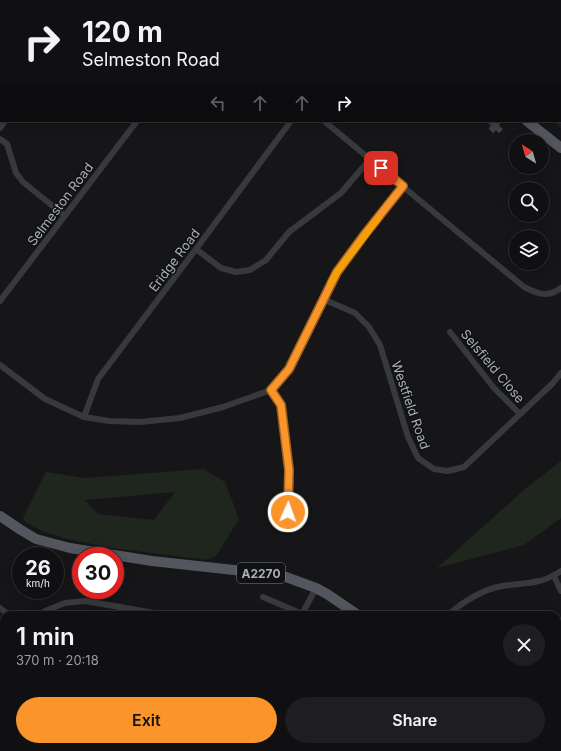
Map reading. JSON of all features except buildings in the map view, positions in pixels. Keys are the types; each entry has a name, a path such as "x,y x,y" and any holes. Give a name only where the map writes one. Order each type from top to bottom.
{"main road":[{"path":"528,122 561,148"},
{"name":"A2270","path":"0,516 36,538 70,548 152,561 286,577 316,588 352,611"}],"street":[{"name":"Selmeston Road","path":"0,301 136,122"},
{"name":"Eridge Road","path":"84,417 98,379 290,122"},
{"path":"325,122 524,287 541,294 553,292 561,288"},
{"path":"0,139 7,144 16,173 23,182 65,216"},
{"path":"196,249 221,268 236,272 250,270 266,260 289,232 341,193 370,159"},
{"path":"0,365 45,399 84,417 110,421 140,422 180,418 223,408 271,390 289,369 337,272 403,186"},
{"name":"Westfield Road","path":"323,299 355,313 369,327 380,344 411,444 418,458 434,468 448,471 464,467 553,383 561,373"},
{"name":"Selsfield Close","path":"450,332 494,388 520,414"},
{"path":"271,390 281,405 289,470 288,512"},
{"path":"452,611 472,597 490,589 540,581 554,576 561,571"},
{"path":"554,576 561,591"},
{"path":"305,611 316,588"},
{"path":"263,597 297,611"},
{"path":"45,611 64,603 86,601 143,611"}],"shaded area":[{"path":"555,122 561,122 561,128"},
{"path":"561,461 561,518 524,545 437,568 526,488"},
{"path":"203,469 225,482 239,519 216,556 207,560 124,550 124,547 107,547 68,539 44,532 24,521 23,517 46,472 85,478","holes":["175,492 154,520 98,514 85,500"]}],"slow traffic":[{"path":"331,283 337,272 378,218"}],"route":[{"path":"288,512 289,470 281,405 271,390 289,369 337,272 403,186 381,168"}]}
